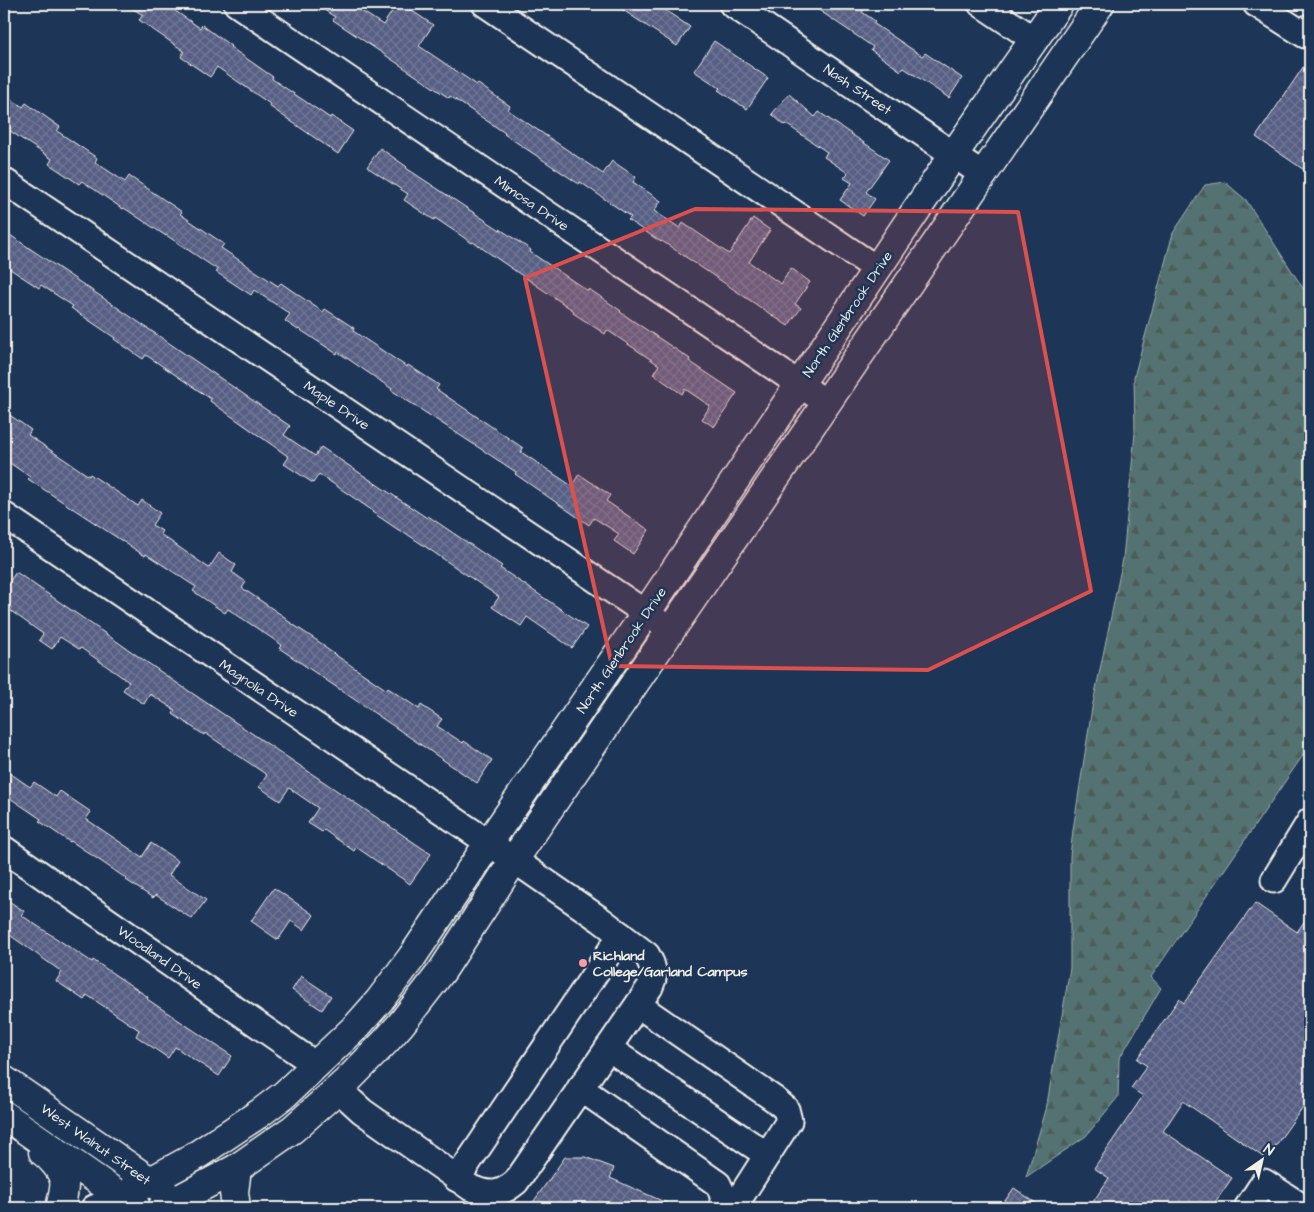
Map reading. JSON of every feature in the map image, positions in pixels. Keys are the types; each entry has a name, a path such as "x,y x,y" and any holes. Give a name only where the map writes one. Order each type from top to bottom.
{"main road":[{"name":"North Glenbrook Drive","path":"129,1202 150,1182 191,1159 285,1094 357,1026 379,1001 412,957 646,613 954,154 1059,4"},
{"path":"176,1206 237,1168 293,1129 338,1089 386,1041 442,971 514,860 1100,4"},
{"name":"West Walnut Street","path":"4,1080 150,1182 176,1206"},
{"name":"West Walnut Street","path":"4,1116 129,1202"},
{"path":"4,1123 50,1157 64,1178 60,1208"},
{"path":"236,1208 234,1192 237,1168"}],"street":[{"name":"Mimosa Drive","path":"238,4 827,403"},
{"path":"486,4 877,269"},
{"name":"Nash Street","path":"732,4 982,174"},
{"path":"981,4 1035,40"},
{"path":"1256,4 1308,34"},
{"name":"Maple Drive","path":"4,181 671,630"},
{"name":"Magnolia Drive","path":"4,515 514,860 620,935 647,956 651,962 653,979 650,987 516,1182 506,1190 495,1193 482,1193 471,1188 362,1111 338,1089"},
{"path":"1274,880 1310,821"},
{"name":"Woodland Drive","path":"4,849 316,1065"},
{"path":"458,1179 620,935"},
{"path":"638,1005 786,1109 789,1121 741,1196 730,1208"},
{"path":"608,1048 767,1155"},
{"path":"580,1088 718,1184 723,1195 724,1208"},
{"path":"1247,1208 1264,1182 1304,1208"},
{"name":"North Glenbrook Drive","path":"94,1208 129,1202"}],"highlighted area":[{"path":"695,209 1018,212 1091,591 928,670 612,666 525,278"}],"green space":[{"path":"1225,182 1246,200 1310,299 1310,745 1151,977 1161,988 1119,1059 1118,1097 1086,1136 1026,1177 1046,1110 1070,968 1070,856 1092,708 1123,559 1135,433 1134,377 1173,233 1205,185"}],"building":[{"path":"125,4 165,4 200,28 202,25 273,77 272,79 353,131 338,154 217,67 210,77 181,57 184,51 139,20 143,15"},
{"path":"315,4 351,4 383,25 397,4 402,4 433,25 419,46 510,106 508,110 603,174 612,161 636,177 633,182 661,201 654,211 680,228 683,223 729,254 753,218 770,230 749,262 781,284 791,268 810,282 795,304 801,308 788,326 628,220 631,217 580,182 579,184 450,96 449,98 333,20 335,17"},
{"path":"614,4 656,4 690,27 677,46"},
{"path":"810,4 868,4 862,12 875,21 873,23 922,56 925,53 962,78 949,98 904,68 901,71 871,50 873,47"},
{"path":"714,41 768,78 747,109 694,71"},
{"path":"1310,57 1310,174 1256,137"},
{"path":"4,94 23,107 26,103 60,127 57,131 97,158 95,162 125,182 129,176 182,212 180,214 224,244 221,248 278,286 281,283 323,312 325,309 354,328 353,331 407,367 408,365 439,385 436,389 523,448 521,452 572,486 579,474 610,495 606,501 649,530 633,554 614,541 619,534 594,518 589,525 515,474 516,472 391,390 338,352 337,354 285,321 290,314 254,290 251,295 166,235 82,181 79,184 49,164 52,159 4,127"},
{"path":"789,94 815,117 819,112 889,160 866,192 875,199 863,216 840,200 852,183 844,178 848,173 824,157 827,152 786,124 784,125 772,114"},
{"path":"380,148 406,168 531,250 530,252 588,291 589,289 737,393 714,427 702,419 710,406 685,389 682,394 653,374 659,365 607,330 605,334 473,242 404,200 408,194 367,167"},
{"path":"4,231 290,426 284,435 315,456 321,447 502,566 500,568 587,627 572,648 527,617 521,626 492,607 499,597 319,474 313,483 284,464 289,457 210,401 211,399 146,355 143,359 71,308 73,306 41,285 39,288 4,265"},
{"path":"4,411 31,430 28,435 89,476 90,474 138,506 142,500 160,513 152,525 162,531 160,534 209,568 219,553 236,565 232,572 246,582 242,588 387,690 388,688 419,709 421,705 442,719 437,726 492,760 477,783 279,648 282,645 228,609 225,613 193,591 196,587 146,554 145,556 28,479 30,477 4,459"},
{"path":"16,572 431,854 410,884 356,847 354,851 324,830 322,832 308,823 318,808 289,788 280,801 259,787 267,775 173,714 175,710 150,694 144,704 123,690 129,682 81,648 79,649 60,637 52,649 39,640 43,634 4,606 4,590"},
{"path":"4,769 30,787 34,782 56,797 60,791 91,812 86,819 142,857 151,843 178,861 169,875 206,900 192,919 156,895 153,898 39,821 41,819 4,794"},
{"path":"274,888 314,915 304,930 291,921 278,940 251,921"},
{"path":"4,898 24,911 21,915 92,962 93,960 232,1056 219,1076 175,1047 168,1058 136,1036 139,1030 87,995 84,1000 56,981 62,972 4,931"},
{"path":"1255,903 1297,932 1310,913 1310,1097 1266,1159 1183,1101 1163,1131 1232,1178 1211,1208 1089,1208 1109,1178 1094,1168 1143,1096 1131,1088 1147,1066 1137,1059 1179,999 1184,1003"},
{"path":"301,976 331,996 322,1010 292,990"},
{"path":"565,1157 585,1157 614,1168 610,1178 678,1208 529,1208"},
{"path":"1014,1188 1043,1208 1000,1208"}],"place":[{"name":"Richland College/Garland Campus","path":"583,963"}]}
